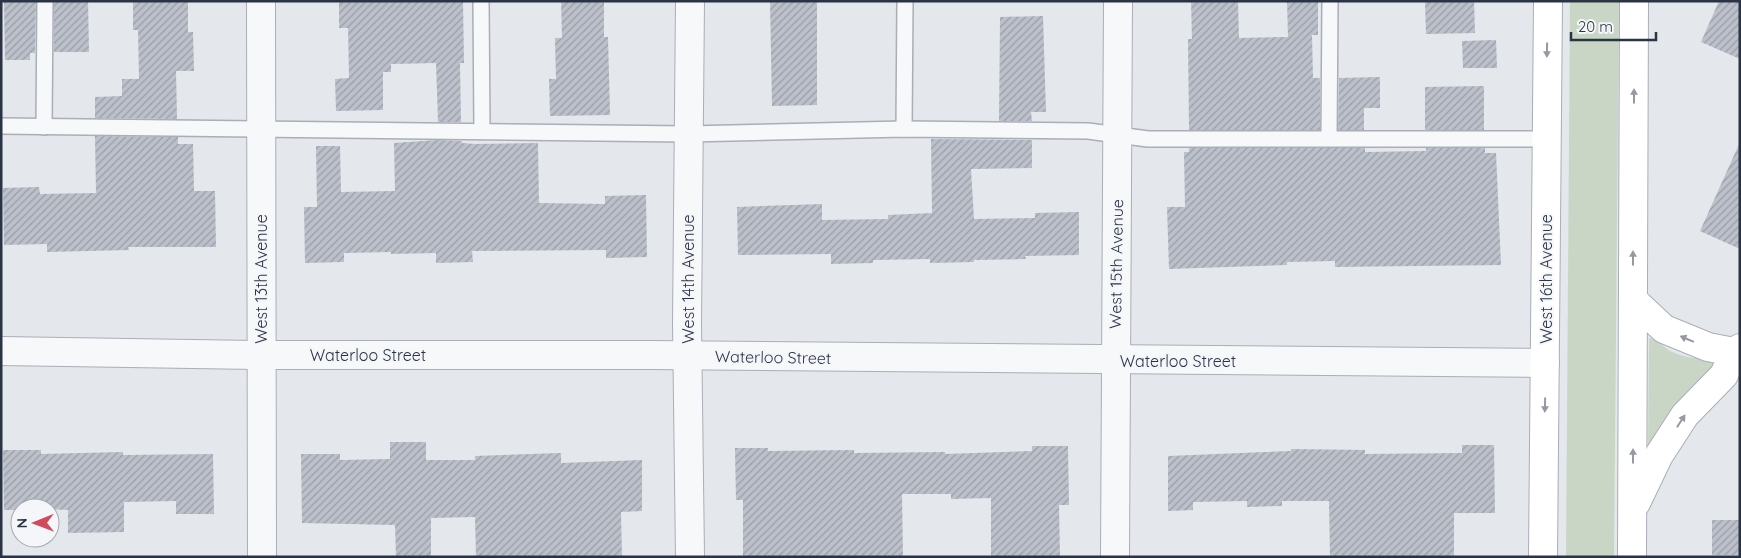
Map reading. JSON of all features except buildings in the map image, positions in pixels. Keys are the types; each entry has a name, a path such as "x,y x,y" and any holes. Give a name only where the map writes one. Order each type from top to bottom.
{"main road":[{"name":"West 16th Avenue","path":"1543,557 1548,1"},
{"path":"1632,557 1634,1"},
{"path":"1633,300 1664,329 1708,347 1737,350 1724,375 1680,423 1659,455 1633,510"}],"street":[{"name":"West 13th Avenue","path":"262,1 260,129 262,557"},
{"name":"West 14th Avenue","path":"690,1 688,134 690,557"},
{"name":"West 15th Avenue","path":"1115,557 1118,1"},
{"name":"Waterloo Street","path":"1,352 1545,363"}],"lane":[{"path":"44,127 45,1"},
{"path":"481,1 482,131"},
{"path":"904,129 905,1"},
{"path":"1329,138 1330,1"},
{"path":"1,126 688,134 904,129 1088,131 1148,139 1546,139"}],"green space":[{"path":"1570,1 1619,1 1614,557 1566,557"},
{"path":"1649,338 1675,353 1692,358 1715,360 1717,364 1648,448"}]}
